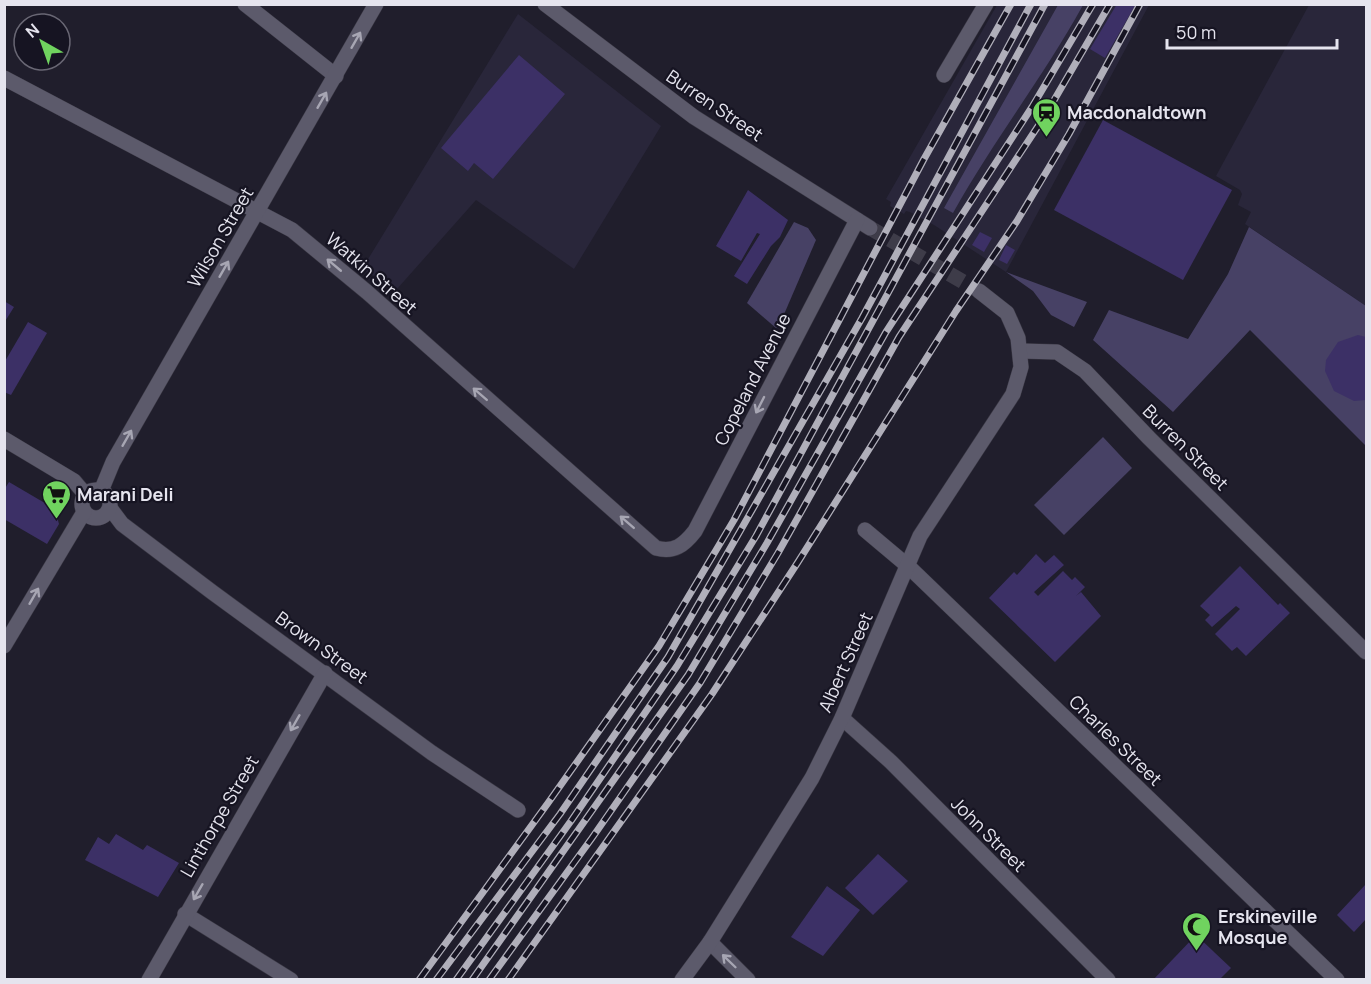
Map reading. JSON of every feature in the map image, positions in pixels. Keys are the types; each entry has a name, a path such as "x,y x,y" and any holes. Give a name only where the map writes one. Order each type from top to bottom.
{"street":[{"path":"245,4 336,76"},
{"name":"Wilson Street","path":"101,490 113,462 376,4"},
{"name":"Burren Street","path":"545,4 694,117 863,224"},
{"path":"944,75 986,4"},
{"name":"Watkin Street","path":"4,78 152,157 258,210 292,230 367,292 656,548 675,549"},
{"name":"Copeland Avenue","path":"675,549 695,531 786,353 863,224"},
{"path":"979,291 1006,313 1014,326 1021,351"},
{"name":"Burren Street","path":"1021,351 1057,352 1085,371 1149,438 1366,652"},
{"name":"Albert Street","path":"682,980 710,942 812,778 842,718 909,567 920,536 1012,394 1018,380 1021,351"},
{"path":"4,439 74,481 85,494"},
{"path":"4,646 84,512 81,501 85,494 93,490 101,490 109,498 110,508 107,514 97,519 84,512"},
{"name":"Brown Street","path":"110,508 122,525 432,753 518,810"},
{"name":"Charles Street","path":"865,530 909,567 1337,980"},
{"name":"Linthorpe Street","path":"149,980 325,673"},
{"name":"John Street","path":"842,718 891,762 1108,980"},
{"path":"185,914 291,980"},
{"path":"710,942 748,980"}],"shaded area":[{"path":"997,5 1149,5 1006,272 934,225 910,212 906,211 904,214 890,206 891,202 886,199"},
{"path":"1058,5 1083,5 953,213 944,208"},
{"path":"1309,5 1366,5 1366,306 1245,224 1251,212 1238,205 1242,194 1240,190 1216,176"},
{"path":"518,14 661,126 574,269 476,200 397,289 362,269"},
{"path":"794,222 808,228 816,240 779,326 776,328 747,303"},
{"path":"1249,227 1366,306 1366,446 1250,330 1173,412 1093,340 1109,310 1188,339 1228,274"},
{"path":"1006,272 1087,302 1074,327 1051,315 1033,291"},
{"path":"1103,437 1132,468 1064,535 1034,505"}],"building":[{"path":"1117,4 1136,4 1105,58 1090,49"},
{"path":"519,55 565,94 493,179 474,163 468,171 441,148"},
{"path":"1103,120 1232,190 1183,280 1054,210"},
{"path":"748,190 788,220 780,237 771,246 747,284 734,276 760,234 757,233 741,261 716,246"},
{"path":"980,232 992,238 984,252 972,245"},
{"path":"1006,245 1015,250 1007,264 999,260"},
{"path":"4,301 14,307 4,323"},
{"path":"28,322 47,333 11,395 4,392 4,363"},
{"path":"1358,335 1366,337 1366,400 1354,401 1334,391 1325,371 1326,360 1338,342"},
{"path":"9,482 55,509 59,524 47,544 4,519 4,490"},
{"path":"1036,554 1045,563 1054,555 1064,565 1034,592 1038,596 1063,571 1072,580 1075,577 1085,587 1076,596 1081,592 1101,616 1055,662 989,598 1014,572 1017,575"},
{"path":"1240,566 1278,605 1280,603 1290,613 1246,656 1237,647 1232,651 1215,634 1240,609 1236,606 1212,627 1205,620 1210,615 1200,606"},
{"path":"116,834 143,850 147,845 179,863 158,897 85,860 98,837 109,844"},
{"path":"878,854 908,881 873,915 845,888"},
{"path":"1366,884 1366,919 1354,932 1337,915"},
{"path":"827,886 860,910 823,956 791,937"},
{"name":"Erskineville Mosque","path":"1196,935 1231,968 1219,980 1153,980"}],"tunnel":[{"path":"870,228 979,291"}],"railway":[{"path":"419,980 659,646 734,520 924,159 1011,4"},
{"path":"436,980 560,814 668,657 862,318 1031,4"},
{"path":"456,980 571,821 677,666 756,536 1045,4"},
{"path":"472,980 688,675 767,543 886,332 1032,107 1093,4"},
{"path":"489,980 700,683 778,553 899,337 1046,114 1110,4"},
{"path":"508,980 712,694 798,562 956,311 1017,221 1069,134 1140,4"}],"place":[{"name":"Macdonaldtown","path":"1046,138"},
{"name":"Marani Deli","path":"56,520"},
{"name":"Erskineville Mosque","path":"1197,952"}]}
